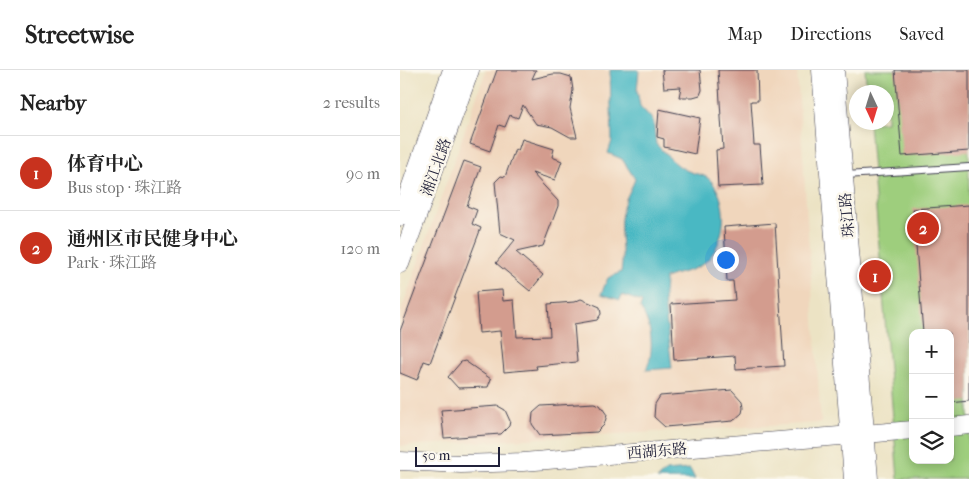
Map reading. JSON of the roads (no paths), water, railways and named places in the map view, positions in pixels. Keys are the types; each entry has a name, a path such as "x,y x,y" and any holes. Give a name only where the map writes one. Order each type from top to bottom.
{"street":[{"name":"湘江北路","path":"400,217 452,70"},
{"name":"湘江北路","path":"400,264 470,70"},
{"name":"珠江路","path":"821,70 857,433 869,479"},
{"name":"珠江路","path":"835,70 844,175 857,433 853,479"},
{"path":"954,427 969,425"},
{"name":"西湖东路","path":"400,461 461,464 523,462 909,430"}],"lane":[{"path":"844,175 969,167"}],"water":[{"path":"610,70 639,70 637,90 640,106 653,120 656,144 680,166 710,179 718,191 721,201 723,224 721,235 711,255 696,268 665,278 664,301 672,368 646,370 651,355 651,338 650,330 640,308 642,302 622,295 620,300 601,294 608,278 621,272 622,212 635,179 622,159 608,153 612,141"},
{"path":"690,469 695,479 657,479 666,471"}],"place":[{"name":"通州区市民健身中心","path":"923,228"},
{"name":"体育中心","path":"875,276"}]}
